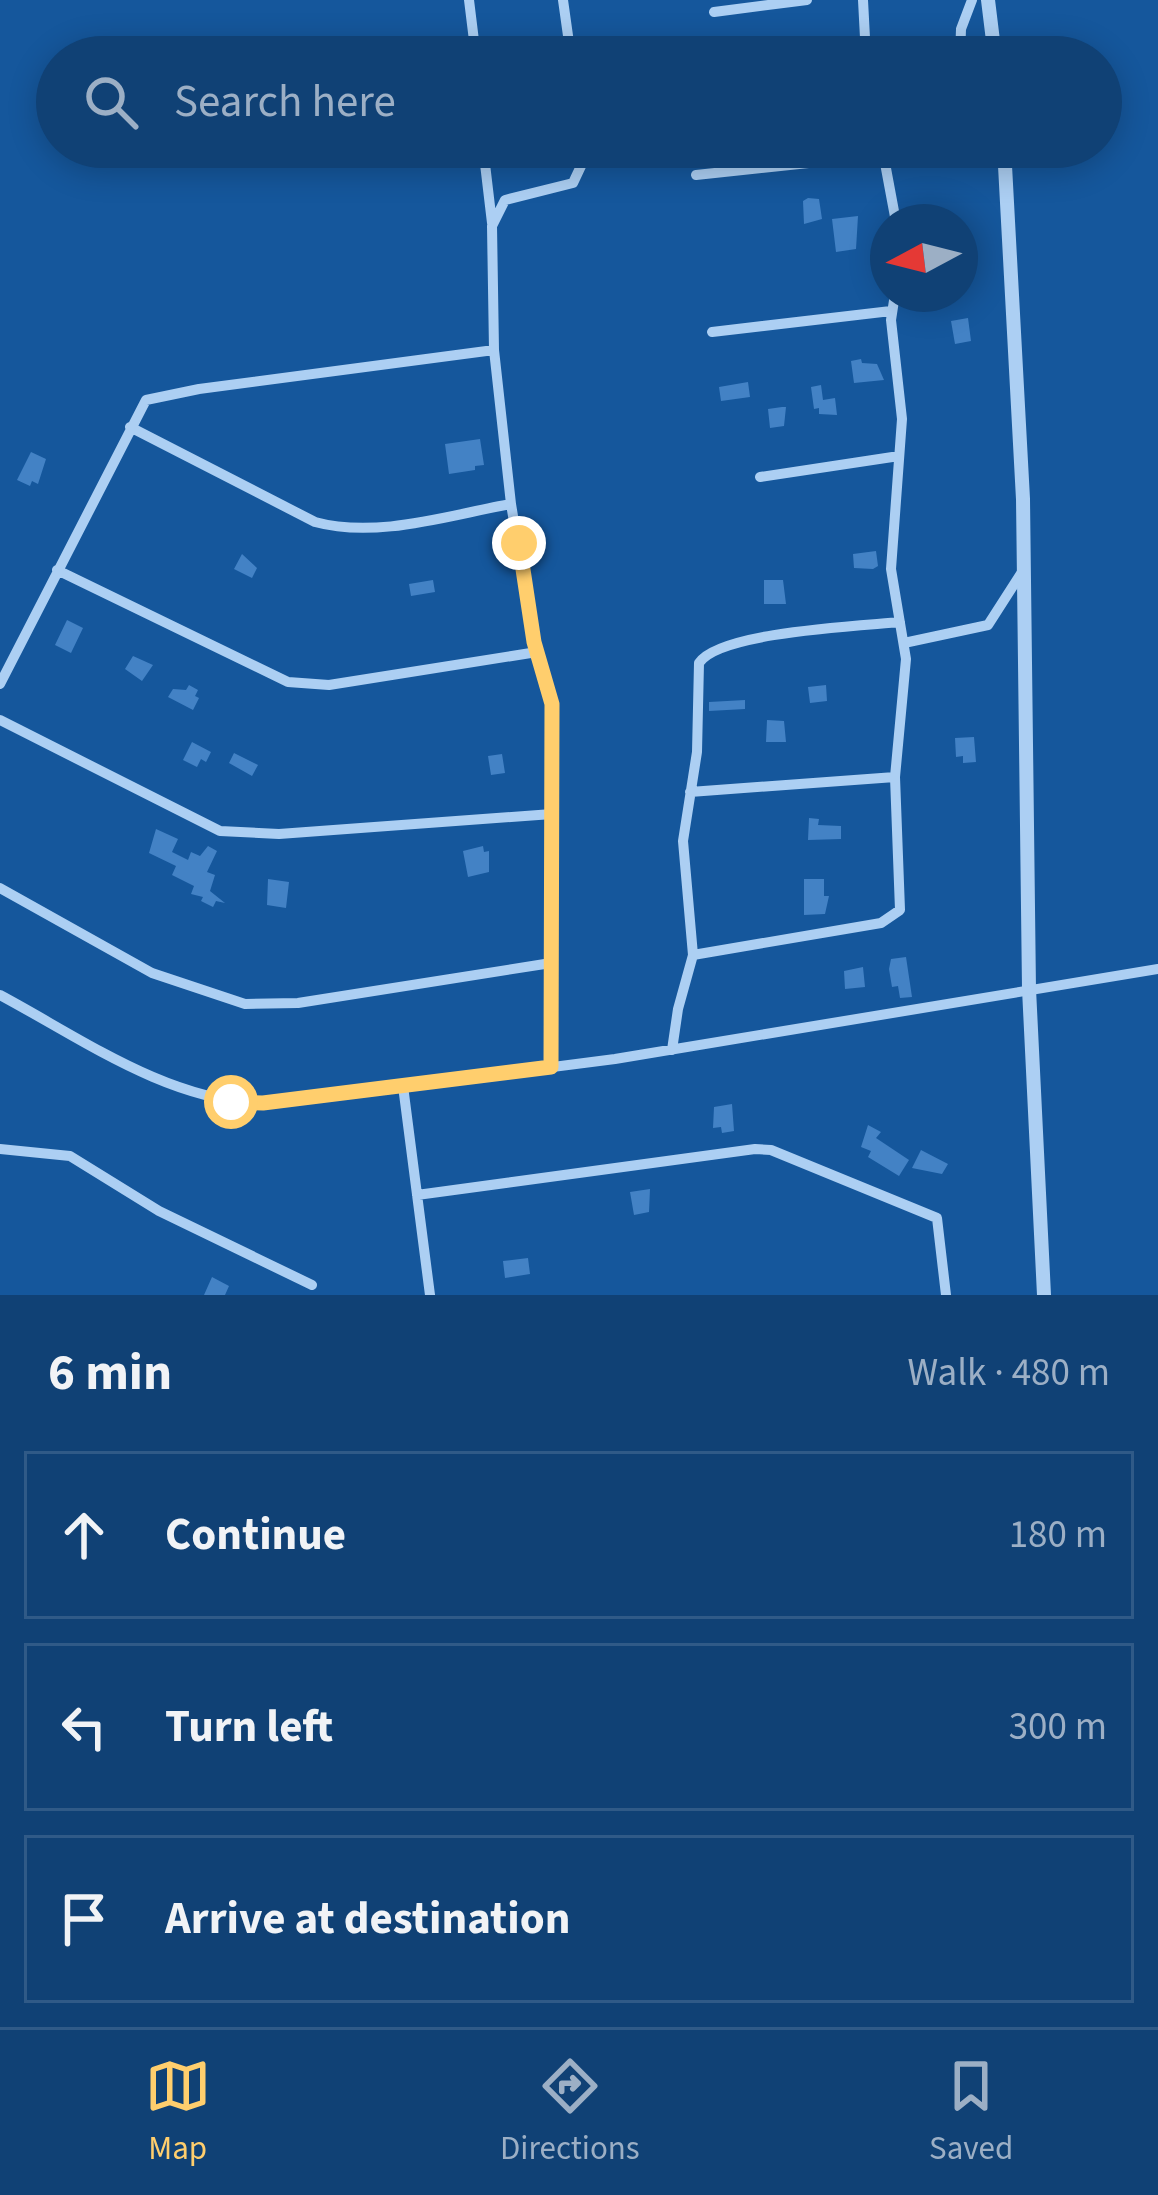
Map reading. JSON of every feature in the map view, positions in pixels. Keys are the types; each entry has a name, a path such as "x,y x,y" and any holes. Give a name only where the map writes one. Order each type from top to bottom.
{"street":[{"path":"469,0 473,36"},
{"path":"563,0 568,36"},
{"path":"714,12 807,0"},
{"path":"863,0 865,36"},
{"path":"961,36 972,0"},
{"path":"988,0 992,36"},
{"path":"485,168 492,226 494,350 512,504 537,652 552,704 551,1067"},
{"path":"492,226 505,200 573,183 580,168"},
{"path":"695,175 750,168"},
{"path":"886,168 893,204"},
{"path":"1005,168 1024,569 1029,989 1043,1295"},
{"path":"712,332 882,312"},
{"path":"693,955 881,923 896,916 901,901 895,777 906,685 891,569 902,419 891,312"},
{"path":"0,684 146,400 155,395 494,350"},
{"path":"130,427 315,522 339,528 368,529 512,504"},
{"path":"760,477 899,456"},
{"path":"904,643 988,625 1024,569"},
{"path":"57,570 288,682 329,685 537,652"},
{"path":"672,1050 693,955 683,841 697,752 697,674 704,655 734,641 900,622"},
{"path":"0,720 220,830 280,834 552,814"},
{"path":"690,792 895,777"},
{"path":"0,888 152,973 245,1004 298,1003 551,963"},
{"path":"0,995 148,1078 231,1102 263,1103 672,1050 1158,969"},
{"path":"403,1086 430,1295"},
{"path":"0,1149 70,1156 159,1211 312,1285"},
{"path":"417,1195 771,1150 937,1218 946,1295"}],"building":[{"path":"819,199 822,219 804,224 803,201"},
{"path":"858,216 856,249 836,252 832,219"},
{"path":"968,318 971,341 955,344 951,321"},
{"path":"851,361 877,364 884,380 854,383"},
{"path":"748,382 750,397 721,401 719,387"},
{"path":"821,385 823,400 835,398 837,415 814,409 811,387"},
{"path":"786,407 784,426 770,428 768,409"},
{"path":"480,439 484,465 449,474 445,444"},
{"path":"31,452 46,459 38,484 32,481 30,486 17,480"},
{"path":"876,551 878,566 854,568 853,554"},
{"path":"242,554 257,568 252,578 234,569"},
{"path":"433,580 435,592 411,596 409,584"},
{"path":"764,580 783,580 786,604 764,604"},
{"path":"67,620 83,628 71,653 55,645"},
{"path":"133,656 153,665 142,681 125,669"},
{"path":"189,685 198,690 193,710 168,697 173,689 186,690"},
{"path":"826,685 827,701 810,703 808,687"},
{"path":"745,700 745,709 709,711 709,702"},
{"path":"767,720 784,721 786,742 766,742"},
{"path":"974,737 976,762 963,763 963,756 956,757 955,738"},
{"path":"192,742 211,752 197,767 183,760"},
{"path":"234,753 258,765 252,776 229,763"},
{"path":"502,754 505,773 491,775 488,756"},
{"path":"809,818 819,819 818,825 841,826 841,839 808,840"},
{"path":"156,829 178,839 172,852 188,860 191,852 200,856 208,846 217,851 207,872 215,875 210,891 225,903 216,901 213,907 201,901 203,897 191,894 194,886 172,875 176,866 149,853"},
{"path":"483,846 484,852 489,851 489,872 468,877 463,851"},
{"path":"268,879 289,882 286,908 267,905"},
{"path":"804,879 824,879 824,896 829,896 825,914 804,915"},
{"path":"906,957 912,997 900,998 889,969 891,959"},
{"path":"863,967 865,987 845,989 844,971"},
{"path":"732,1104 734,1131 722,1133 721,1127 713,1128 714,1107"},
{"path":"868,1125 881,1132 876,1138 909,1160 899,1176 868,1157 871,1151 861,1147"},
{"path":"921,1150 948,1164 942,1174 912,1168"},
{"path":"650,1189 649,1212 634,1215 630,1192"},
{"path":"528,1258 530,1274 505,1278 503,1261"},
{"path":"212,1277 229,1286 225,1295 204,1295"}],"route":[{"path":"231,1102 263,1103 551,1067 552,704 534,642 519,543"}]}
